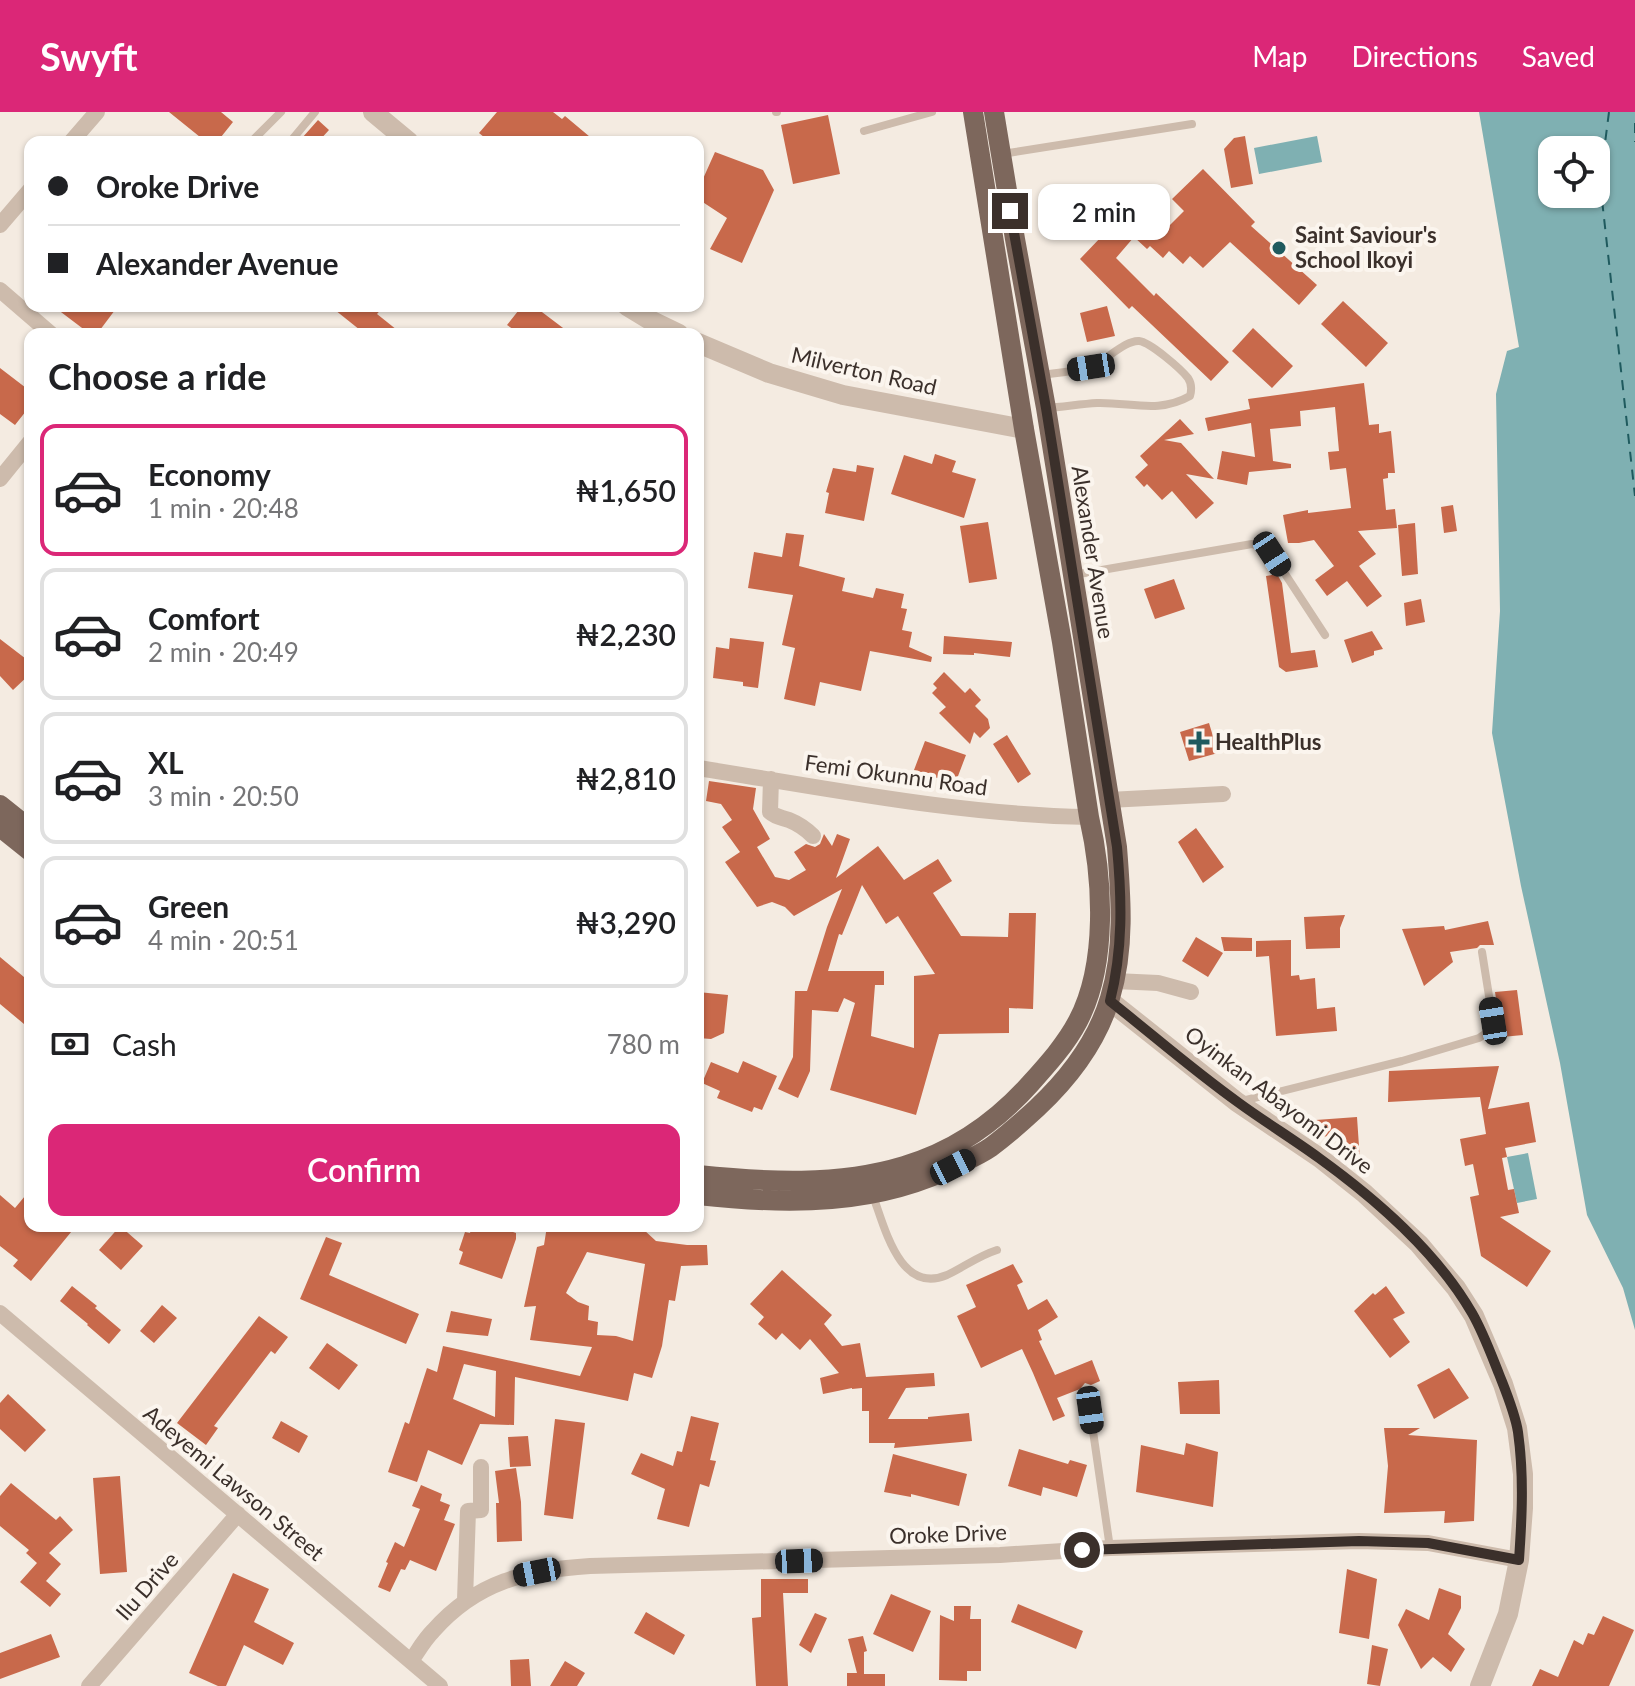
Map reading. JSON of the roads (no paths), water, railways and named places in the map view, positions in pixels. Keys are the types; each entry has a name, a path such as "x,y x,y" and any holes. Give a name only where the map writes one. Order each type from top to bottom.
{"main road":[{"name":"Alexander Avenue","path":"704,1176 755,1180 824,1180 902,1167 938,1154 997,1118 1017,1099 1050,1063 1078,1022 1087,1002 1098,947 1095,841 973,112"},
{"name":"Alexander Avenue","path":"704,1195 810,1200 872,1195 938,1175 989,1148 1063,1083 1082,1059 1112,991 1121,928 1117,847 1046,408 994,112"},
{"path":"0,805 24,824"},
{"path":"0,827 24,846"}],"street":[{"path":"76,136 97,112"},
{"path":"373,112 402,136"},
{"path":"0,225 24,197"},
{"path":"0,290 24,306"},
{"path":"32,312 46,328"},
{"path":"637,312 665,328"},
{"name":"Milverton Road","path":"704,346 769,373 843,395 1024,429"},
{"path":"0,479 24,449"},
{"name":"Femi Okunnu Road","path":"704,769 908,801 1048,817 1089,817"},
{"path":"771,779 770,812 775,817 803,827 813,836"},
{"path":"1109,800 1223,794"},
{"path":"1112,991 1158,983 1191,992"},
{"name":"Oyinkan Abayomi Drive","path":"1112,991 1237,1102 1320,1158 1373,1202 1419,1244 1456,1288 1474,1316 1517,1428 1523,1474 1519,1560 1508,1614 1480,1686"},
{"name":"Adeyemi Lawson Street","path":"0,1313 440,1686"},
{"path":"465,1600 468,1511 481,1510 481,1467"},
{"name":"Ilu Drive","path":"89,1686 238,1514"},
{"name":"Oroke Drive","path":"411,1661 432,1631 465,1600 518,1576 556,1568 1359,1541 1428,1543 1519,1560"}],"lane":[{"path":"257,136 281,112"},
{"path":"295,136 315,112"},
{"path":"864,131 932,112"},
{"path":"1001,155 1192,124"},
{"path":"1040,375 1091,367 1131,342 1139,341 1149,345 1190,380 1192,388 1190,396 1161,406 1099,403 1046,408"},
{"path":"1073,575 1252,544 1262,546 1272,554 1325,635"},
{"path":"1237,1102 1402,1061 1479,1038 1489,1031 1493,1021 1482,952"},
{"path":"872,1195 893,1249 914,1276 933,1279 947,1275 997,1250"},
{"path":"1087,1390 1110,1548"}],"water":[{"path":"1479,112 1635,112 1635,1330 1623,1288 1587,1215 1560,1063 1521,886 1492,733 1500,611 1496,394 1507,351 1519,347"},
{"path":"1317,136 1322,162 1259,174 1254,148"},
{"path":"1528,1153 1537,1199 1517,1203 1507,1157"}],"place":[{"name":"Saint Saviour's School Ikoyi","path":"1279,248"},
{"name":"HealthPlus","path":"1199,742"}]}
